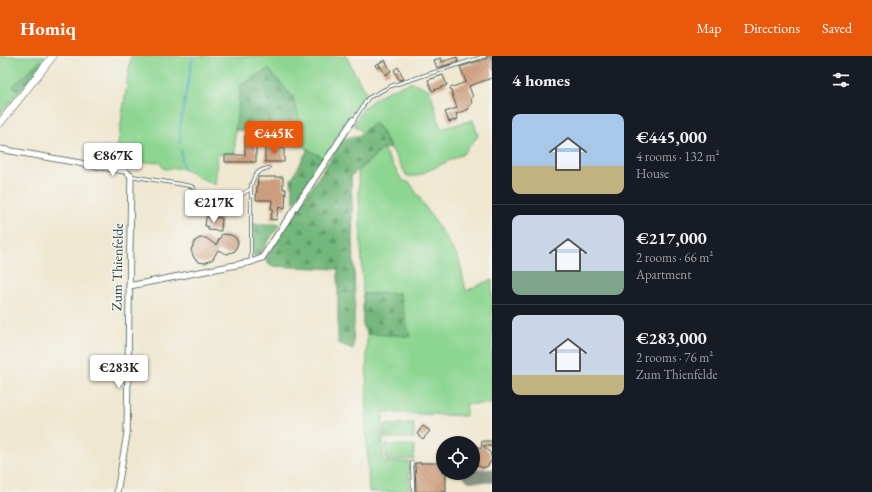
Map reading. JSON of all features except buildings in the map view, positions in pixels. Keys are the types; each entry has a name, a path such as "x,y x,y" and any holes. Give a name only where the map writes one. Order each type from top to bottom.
{"street":[{"path":"0,123 53,56"},
{"path":"129,286 250,262 262,258 353,120"},
{"path":"0,149 125,170 131,176"},
{"name":"Zum Thienfelde","path":"117,492 127,434 131,176"}],"lane":[{"path":"353,120 368,98 391,86 485,56"},
{"path":"250,262 251,188 254,175 260,170 269,168"},
{"path":"131,176 191,186 194,188 198,210 213,215 221,214 241,194 251,188"},
{"path":"412,463 413,492"}],"green space":[{"path":"0,56 46,56 13,86 19,92 0,114"},
{"path":"131,56 346,56 362,87 368,94 359,103 323,158 303,146 302,128 235,130 235,154 218,154 215,185 181,168 164,169 159,162 115,164"},
{"path":"41,60 44,63 19,92 13,86"},
{"path":"268,69 293,97 302,128 303,146 263,144 263,130 235,130 241,85"},
{"path":"412,82 430,90 441,129 473,120 478,136 463,154 417,176 407,176 379,127 373,123 363,132 355,126 358,117 369,103 377,97"},
{"path":"373,123 379,127 390,148 383,149 351,176 355,299 353,349 338,343 338,269 270,266 265,259 344,138 357,137"},
{"path":"308,149 323,158 294,203 291,180"},
{"path":"383,149 402,180 410,183 459,259 466,291 492,279 492,404 466,404 466,416 383,412 383,462 410,462 408,492 369,492 366,426 367,334 410,336 399,294 363,294 358,171"},
{"path":"253,224 280,224 259,255 253,256"},
{"path":"399,293 410,336 367,334 363,327 363,294"},
{"path":"414,424 414,438 385,438 385,425"},
{"path":"386,445 414,445 414,459 386,460"}],"waterway":[{"path":"180,142 180,126 193,56"},
{"path":"181,150 183,170"}],"taxiway":[{"path":"480,475 492,476"}]}
